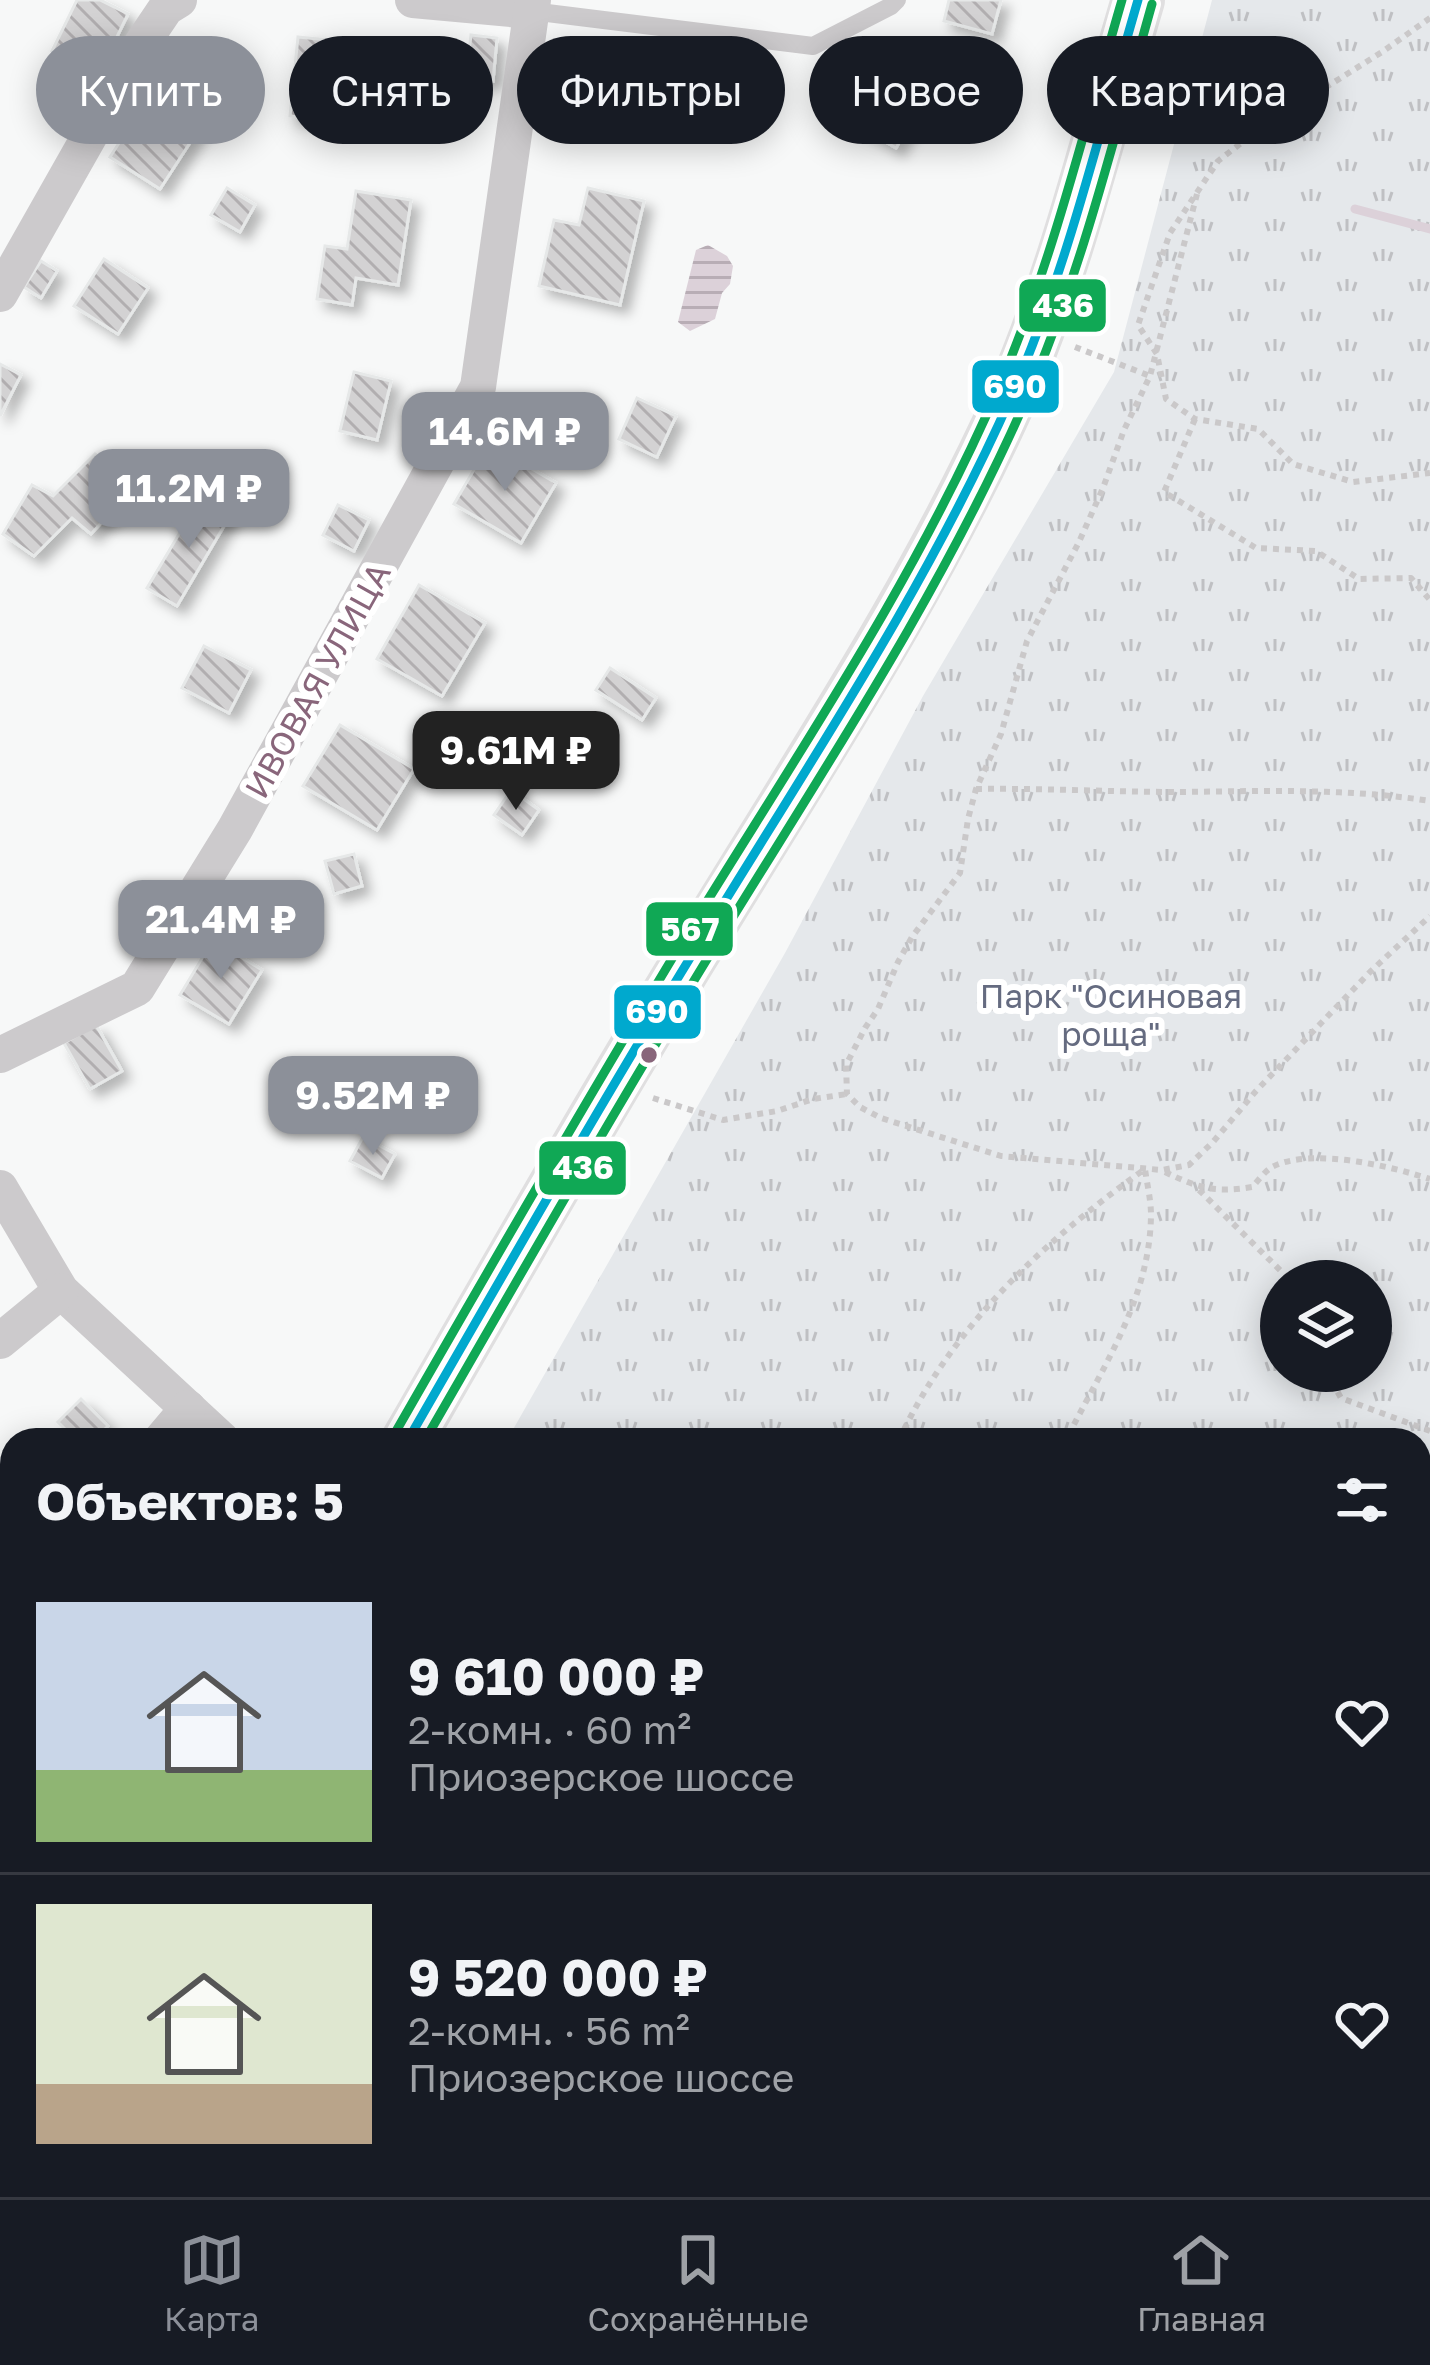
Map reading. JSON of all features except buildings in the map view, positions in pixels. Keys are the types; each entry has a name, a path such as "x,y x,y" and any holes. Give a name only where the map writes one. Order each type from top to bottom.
{"main road":[{"path":"415,1428 613,1086 932,556 1012,394 1037,330 1138,0"}],"street":[{"path":"0,294 141,45 166,8 179,0"},
{"path":"413,0 532,6"},
{"name":"ИВОВАЯ УЛИЦА","path":"0,1055 136,988 235,830 478,387 532,6"},
{"path":"0,1188 61,1291 209,1428"},
{"path":"0,1341 61,1291"},
{"path":"171,1428 188,1408"}],"lane":[{"path":"532,6 813,46 897,0"}],"path":[{"path":"1430,18 1218,160 1170,233 1138,326 1157,354 1166,399 1195,419 1258,428 1293,464 1353,482 1430,473"},
{"path":"1197,194 1150,376 1079,542 1027,641 1001,734 976,789 960,873 898,962 846,1065 847,1094 881,1118 986,1152 1145,1169 1189,1166 1256,1090 1430,916"},
{"path":"1037,330 1150,376"},
{"path":"1195,419 1164,491 1256,548 1316,551 1360,580 1411,578 1430,600"},
{"path":"976,789 1312,790 1430,801"},
{"path":"613,1086 723,1120 847,1094"},
{"path":"1197,1188 1252,1187 1268,1169 1291,1161 1329,1160 1430,1179"},
{"path":"904,1428 926,1388 981,1310 1055,1239 1145,1169"},
{"path":"1073,1428 1118,1345 1144,1274 1151,1210 1145,1169"},
{"path":"1162,1170 1197,1188 1270,1260"},
{"path":"1338,1392 1341,1398 1422,1428"}],"green space":[{"name":"Парк \"Осиновая роща\"","path":"1212,0 1430,0 1430,1428 514,1428 785,953 923,696 1114,372 1174,144 1329,144 1329,36 1203,36"}],"shaded area":[{"path":"708,245 727,256 733,266 730,284 722,293 715,319 690,331 678,322 696,250"}],"waterway":[{"path":"1355,209 1430,229"}],"transit line":[{"name":"567","path":"398,1428 655,987 855,662 966,459 1035,294 1122,0"},
{"name":"690","path":"415,1428 630,1058 867,669 978,467 1049,300 1138,0"},
{"name":"436","path":"432,1428 645,1063 882,676 992,472 1063,305 1152,4"}]}
